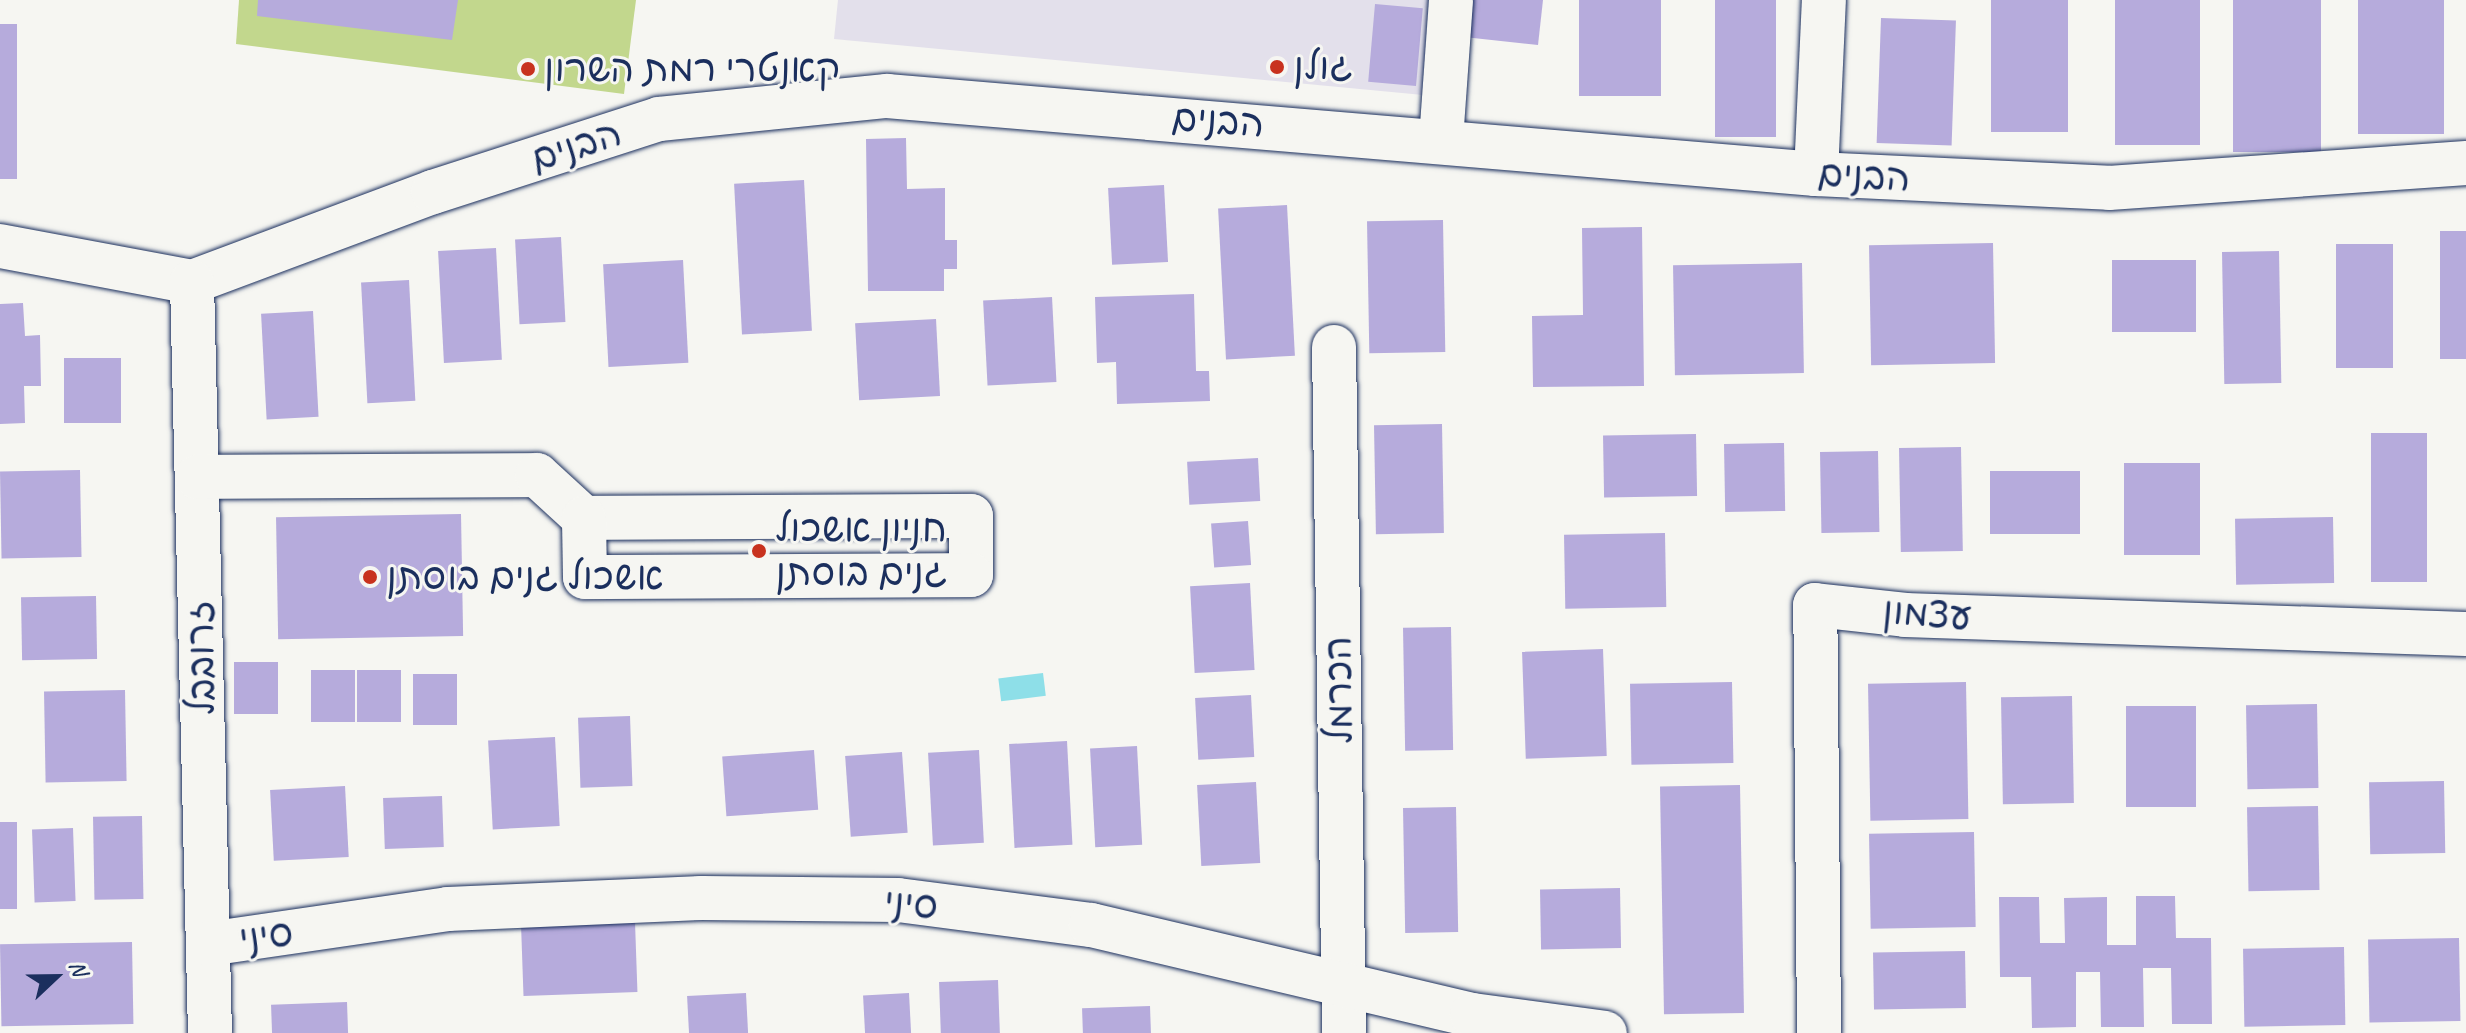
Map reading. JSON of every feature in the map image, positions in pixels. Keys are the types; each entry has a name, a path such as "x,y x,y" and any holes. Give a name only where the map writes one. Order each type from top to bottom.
{"street":[{"path":"1441,140 1451,0"},
{"path":"1816,174 1824,0"},
{"name":"הבנים","path":"192,282 433,192 659,119 887,96 1441,140 1816,174 2109,188 2466,163"},
{"path":"0,246 192,282"},
{"name":"זרובבל","path":"192,282 210,1033"},
{"name":"הכרמל","path":"1334,347 1344,1033"},
{"path":"197,477 537,475 584,518 971,516 971,575 585,577 584,518"},
{"name":"עצמון","path":"1819,1033 1815,605 1905,615 2466,634"},
{"name":"סיני","path":"208,944 448,909 702,898 898,900 1091,925 1343,981 1472,1015 1605,1033"}],"shaded area":[{"name":"גולן","path":"838,0 1434,0 1423,95 834,39"}],"green space":[{"name":"קאנטרי רמת השרון","path":"239,0 636,0 624,94 236,44"}],"water":[{"path":"1043,673 1046,696 1001,701 998,678"}],"building":[{"path":"258,0 458,0 452,40 257,16"},
{"path":"1468,0 1543,0 1538,45 1464,37"},
{"path":"1579,0 1661,0 1661,96 1579,96"},
{"path":"1715,0 1776,0 1776,137 1715,137"},
{"path":"1991,0 2068,0 2068,132 1991,132"},
{"path":"2115,0 2200,0 2200,145 2115,145"},
{"path":"2233,0 2321,0 2321,152 2233,152"},
{"path":"2358,0 2444,0 2444,134 2358,134"},
{"path":"1375,4 1423,8 1416,86 1368,82"},
{"path":"1881,18 1956,21 1952,146 1877,143"},
{"path":"0,24 17,24 17,179 0,179"},
{"path":"906,138 907,189 945,188 945,240 957,240 957,269 944,269 944,291 868,291 866,139"},
{"path":"804,180 812,331 742,334 734,184"},
{"path":"1164,185 1168,262 1112,265 1108,188"},
{"path":"1287,205 1295,356 1226,359 1218,209"},
{"path":"1443,220 1445,352 1369,353 1367,221"},
{"path":"1642,227 1644,386 1533,387 1532,316 1583,315 1582,228"},
{"path":"2440,231 2466,231 2466,359 2440,359"},
{"path":"561,237 565,322 520,324 515,239"},
{"path":"1993,243 1995,363 1871,365 1869,245"},
{"path":"2336,244 2393,244 2393,368 2336,368"},
{"path":"496,248 502,360 444,363 438,251"},
{"path":"2279,251 2281,383 2224,384 2222,252"},
{"path":"683,260 688,363 609,367 603,264"},
{"path":"2112,260 2196,260 2196,332 2112,332"},
{"path":"1802,263 1804,373 1675,375 1673,265"},
{"path":"409,280 415,401 367,403 361,283"},
{"path":"1194,294 1196,371 1209,371 1210,401 1117,404 1116,362 1097,363 1095,297"},
{"path":"1052,297 1056,382 988,385 983,301"},
{"path":"23,303 25,336 40,335 41,386 24,386 25,423 0,424 0,304"},
{"path":"313,311 319,417 267,420 261,314"},
{"path":"936,319 940,396 859,400 855,323"},
{"path":"64,358 121,358 121,423 64,423"},
{"path":"1442,424 1444,533 1376,534 1374,425"},
{"path":"2371,433 2427,433 2427,582 2371,582"},
{"path":"1696,434 1697,496 1604,498 1603,436"},
{"path":"1784,443 1785,511 1725,512 1724,444"},
{"path":"1961,447 1963,551 1901,552 1899,448"},
{"path":"1878,451 1879,532 1821,533 1820,452"},
{"path":"1258,458 1260,501 1189,505 1187,462"},
{"path":"2124,463 2200,463 2200,555 2124,555"},
{"path":"80,470 82,557 2,558 0,471"},
{"path":"1990,471 2080,471 2080,534 1990,534"},
{"name":"אשכול גנים בוסתן","path":"461,514 463,636 278,639 276,517"},
{"path":"2333,517 2334,583 2236,585 2235,519"},
{"path":"1248,521 1251,565 1214,567 1211,524"},
{"path":"1665,533 1666,607 1565,609 1564,535"},
{"path":"1250,583 1255,670 1195,673 1190,586"},
{"path":"96,596 97,659 22,660 21,597"},
{"path":"1451,627 1453,750 1405,751 1403,628"},
{"path":"1603,649 1607,756 1526,759 1522,652"},
{"path":"234,662 278,662 278,714 234,714"},
{"path":"311,670 355,670 355,722 311,722"},
{"path":"357,670 401,670 401,722 357,722"},
{"path":"413,674 457,674 457,725 413,725"},
{"path":"1732,682 1733,763 1631,765 1630,684"},
{"path":"1966,682 1968,819 1870,821 1868,684"},
{"path":"125,690 127,781 46,782 44,691"},
{"path":"1251,695 1254,757 1198,760 1195,698"},
{"path":"2072,696 2074,803 2003,804 2001,697"},
{"path":"2317,704 2318,788 2247,789 2246,705"},
{"path":"2126,706 2196,706 2196,807 2126,807"},
{"path":"630,716 632,786 580,788 578,718"},
{"path":"555,737 560,826 493,829 488,741"},
{"path":"1067,741 1072,845 1015,848 1009,744"},
{"path":"1137,746 1142,845 1095,847 1090,748"},
{"path":"814,750 818,810 726,816 722,756"},
{"path":"979,750 984,843 933,846 928,753"},
{"path":"902,752 908,833 851,837 845,756"},
{"path":"2444,781 2445,853 2370,854 2369,782"},
{"path":"1256,782 1260,863 1201,866 1197,785"},
{"path":"1740,785 1744,1013 1664,1014 1660,786"},
{"path":"345,786 349,857 274,861 270,790"},
{"path":"442,796 444,847 385,849 383,798"},
{"path":"2318,806 2319,890 2248,891 2247,807"},
{"path":"1456,807 1458,932 1405,933 1403,808"},
{"path":"142,816 143,899 94,900 93,817"},
{"path":"0,822 17,822 17,909 0,909"},
{"path":"73,828 76,901 35,902 32,829"},
{"path":"1974,832 1976,927 1871,929 1869,834"},
{"path":"1620,888 1621,948 1541,949 1540,889"},
{"path":"2136,896 2175,896 2176,938 2211,938 2212,1024 2172,1024 2171,968 2143,968 2144,1027 2101,1027 2100,972 2076,972 2076,1027 2032,1028 2031,977 2000,977 1999,897 2039,897 2040,943 2065,943 2064,898 2107,897 2107,945 2136,945"},
{"path":"635,922 637,992 524,996 521,926"},
{"path":"2459,938 2460,1021 2369,1023 2368,940"},
{"path":"132,942 133,1024 1,1026 0,944"},
{"path":"2344,947 2345,1025 2244,1027 2243,949"},
{"path":"1965,951 1966,1008 1874,1010 1873,953"},
{"path":"998,980 1000,1033 941,1033 939,982"},
{"path":"746,993 748,1033 689,1033 687,996"},
{"path":"909,993 911,1033 865,1033 863,995"},
{"path":"347,1002 348,1033 272,1033 271,1005"},
{"path":"1150,1006 1151,1033 1083,1033 1082,1008"}],"place":[{"name":"גולן","path":"1277,67"},
{"name":"קאנטרי רמת השרון","path":"528,69"},
{"name":"חניון אשכול גנים בוסתן","path":"759,551"},
{"name":"אשכול גנים בוסתן","path":"370,577"}]}
